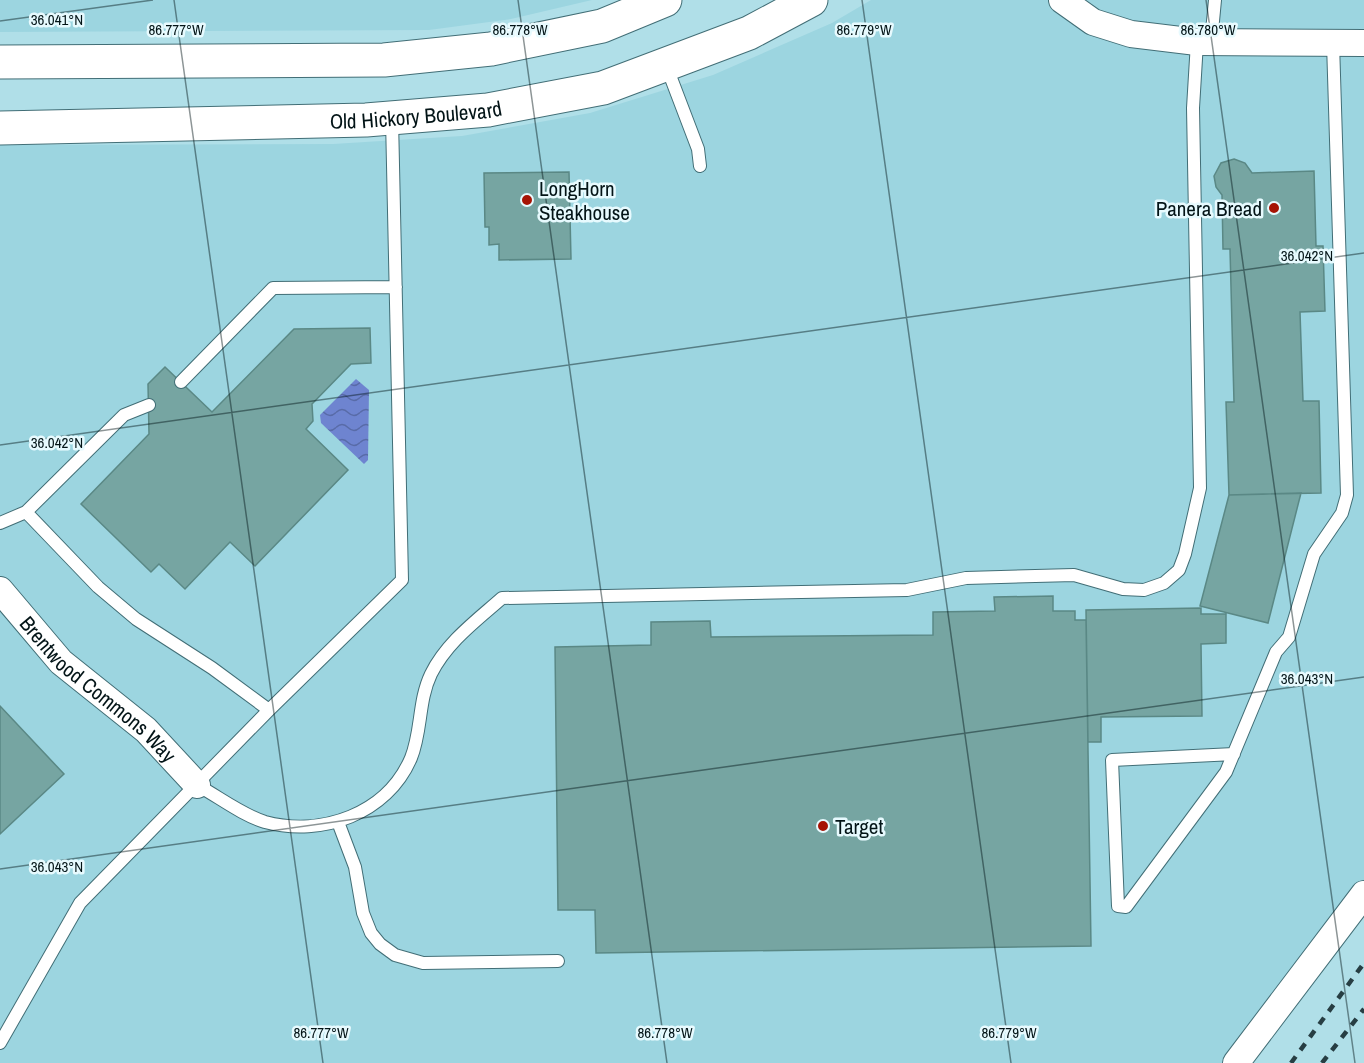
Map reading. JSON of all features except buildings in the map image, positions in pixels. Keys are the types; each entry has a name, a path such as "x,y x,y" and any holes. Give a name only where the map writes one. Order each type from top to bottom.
{"main road":[{"path":"0,62 384,60 491,49 602,26 665,0"},
{"name":"Old Hickory Boulevard","path":"0,128 392,118 488,110 603,88 749,33 811,0"}],"street":[{"path":"1062,0 1093,22 1109,29 1204,42 1364,43"},
{"name":"Brentwood Commons Way","path":"0,590 61,662 146,730 197,785"},
{"path":"1236,1063 1364,894"}],"lane":[{"path":"197,785 267,822 309,826 338,822 377,801 403,773 415,746 421,702 431,673 458,637 502,598 907,590 966,578 1074,575 1124,589 1144,591 1172,577 1185,554 1200,488 1193,108 1204,42 1215,0"},
{"path":"1234,754 1112,760 1118,906 1126,907 1226,772 1234,754 1276,652 1289,637 1314,554 1342,513 1347,495 1333,43"},
{"path":"665,64 698,149 700,166"},
{"path":"0,1042 80,903 269,710 402,580 392,118"},
{"path":"180,382 273,288 396,287"},
{"path":"0,523 26,512 124,415 149,405"},
{"path":"26,512 98,587 136,619 212,668 269,710"},
{"path":"338,822 355,867 363,914 371,933 394,955 423,963 558,962"}],"shaded area":[{"path":"0,0 592,0 511,19 429,30 0,32"},
{"path":"871,0 1364,0 1364,894 1231,1063 0,1063 0,145 333,144 462,136 590,113 713,75 832,23"}],"water":[{"path":"356,379 369,390 368,460 364,464 321,423 320,415"}],"railway":[{"path":"1291,1063 1364,963"},
{"path":"1322,1063 1364,1009"}],"place":[{"name":"LongHorn Steakhouse","path":"527,200"},
{"name":"Panera Bread","path":"1274,208"},
{"name":"Target","path":"823,826"}]}
